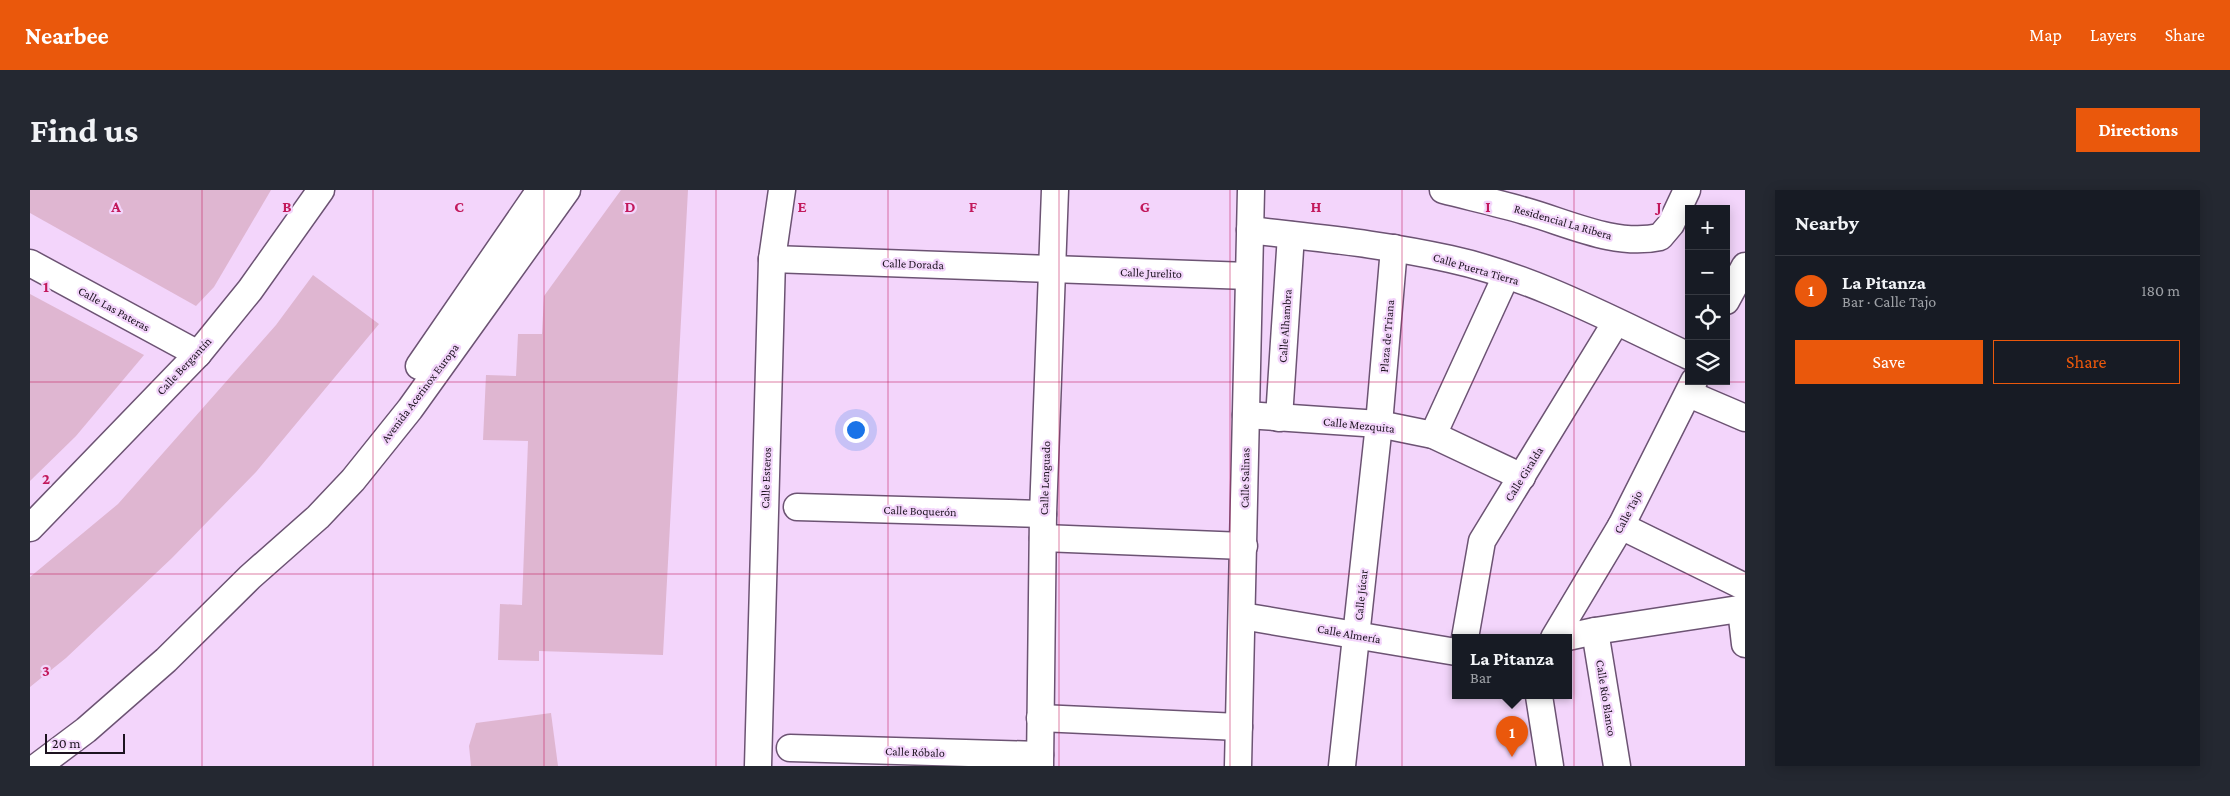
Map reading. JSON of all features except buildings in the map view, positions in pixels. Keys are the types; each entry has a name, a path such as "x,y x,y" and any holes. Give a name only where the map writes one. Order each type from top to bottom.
{"street":[{"name":"Calle Bergantín","path":"30,528 198,354 250,290 321,190"},
{"name":"Avenida Acerinox Europa","path":"250,577 396,401 540,190"},
{"name":"Avenida Acerinox Europa","path":"38,766 86,730 166,660 250,577 318,517 353,480 410,409 568,190"},
{"name":"Calle Esteros","path":"758,766 772,259 782,190"},
{"name":"Calle Lenguado","path":"1040,761 1043,526 1055,190"},
{"name":"Calle Salinas","path":"1238,766 1251,190"},
{"name":"Residencial La Ribera","path":"1443,190 1526,211 1596,233 1627,239 1648,240 1660,237 1671,224 1687,190"},
{"name":"Calle Puerta Tierra","path":"1250,230 1394,248 1451,259 1506,276 1616,322 1685,354"},
{"name":"Calle Alhambra","path":"1279,418 1292,235"},
{"name":"Plaza de Triana","path":"1379,424 1394,248"},
{"name":"Calle Dorada","path":"772,259 1053,269"},
{"name":"Calle Las Pateras","path":"30,263 198,354"},
{"path":"1729,295 1745,266"},
{"name":"Calle Jurelito","path":"1053,269 1248,276"},
{"path":"1433,435 1506,276"},
{"name":"Calle Giralda","path":"1466,634 1482,541 1616,322"},
{"path":"1692,387 1745,418"},
{"name":"Calle Tajo","path":"1556,634 1621,526 1692,387"},
{"name":"Calle Mezquita","path":"1246,415 1379,424 1433,435 1522,477"},
{"name":"Calle Júcar","path":"1342,766 1379,424"},
{"name":"Calle Boquerón","path":"797,507 1043,526 1244,546"},
{"path":"1621,526 1744,601"},
{"path":"1572,636 1744,601"},
{"path":"1744,601 1745,644"},
{"name":"Calle Almería","path":"1242,616 1452,651"},
{"name":"Calle Río Blanco","path":"1596,631 1618,766"},
{"path":"1539,699 1550,766"},
{"path":"1040,718 1239,728"},
{"name":"Calle Róbalo","path":"790,748 1040,761"}],"place":[{"name":"La Pitanza","path":"1512,757"}]}
